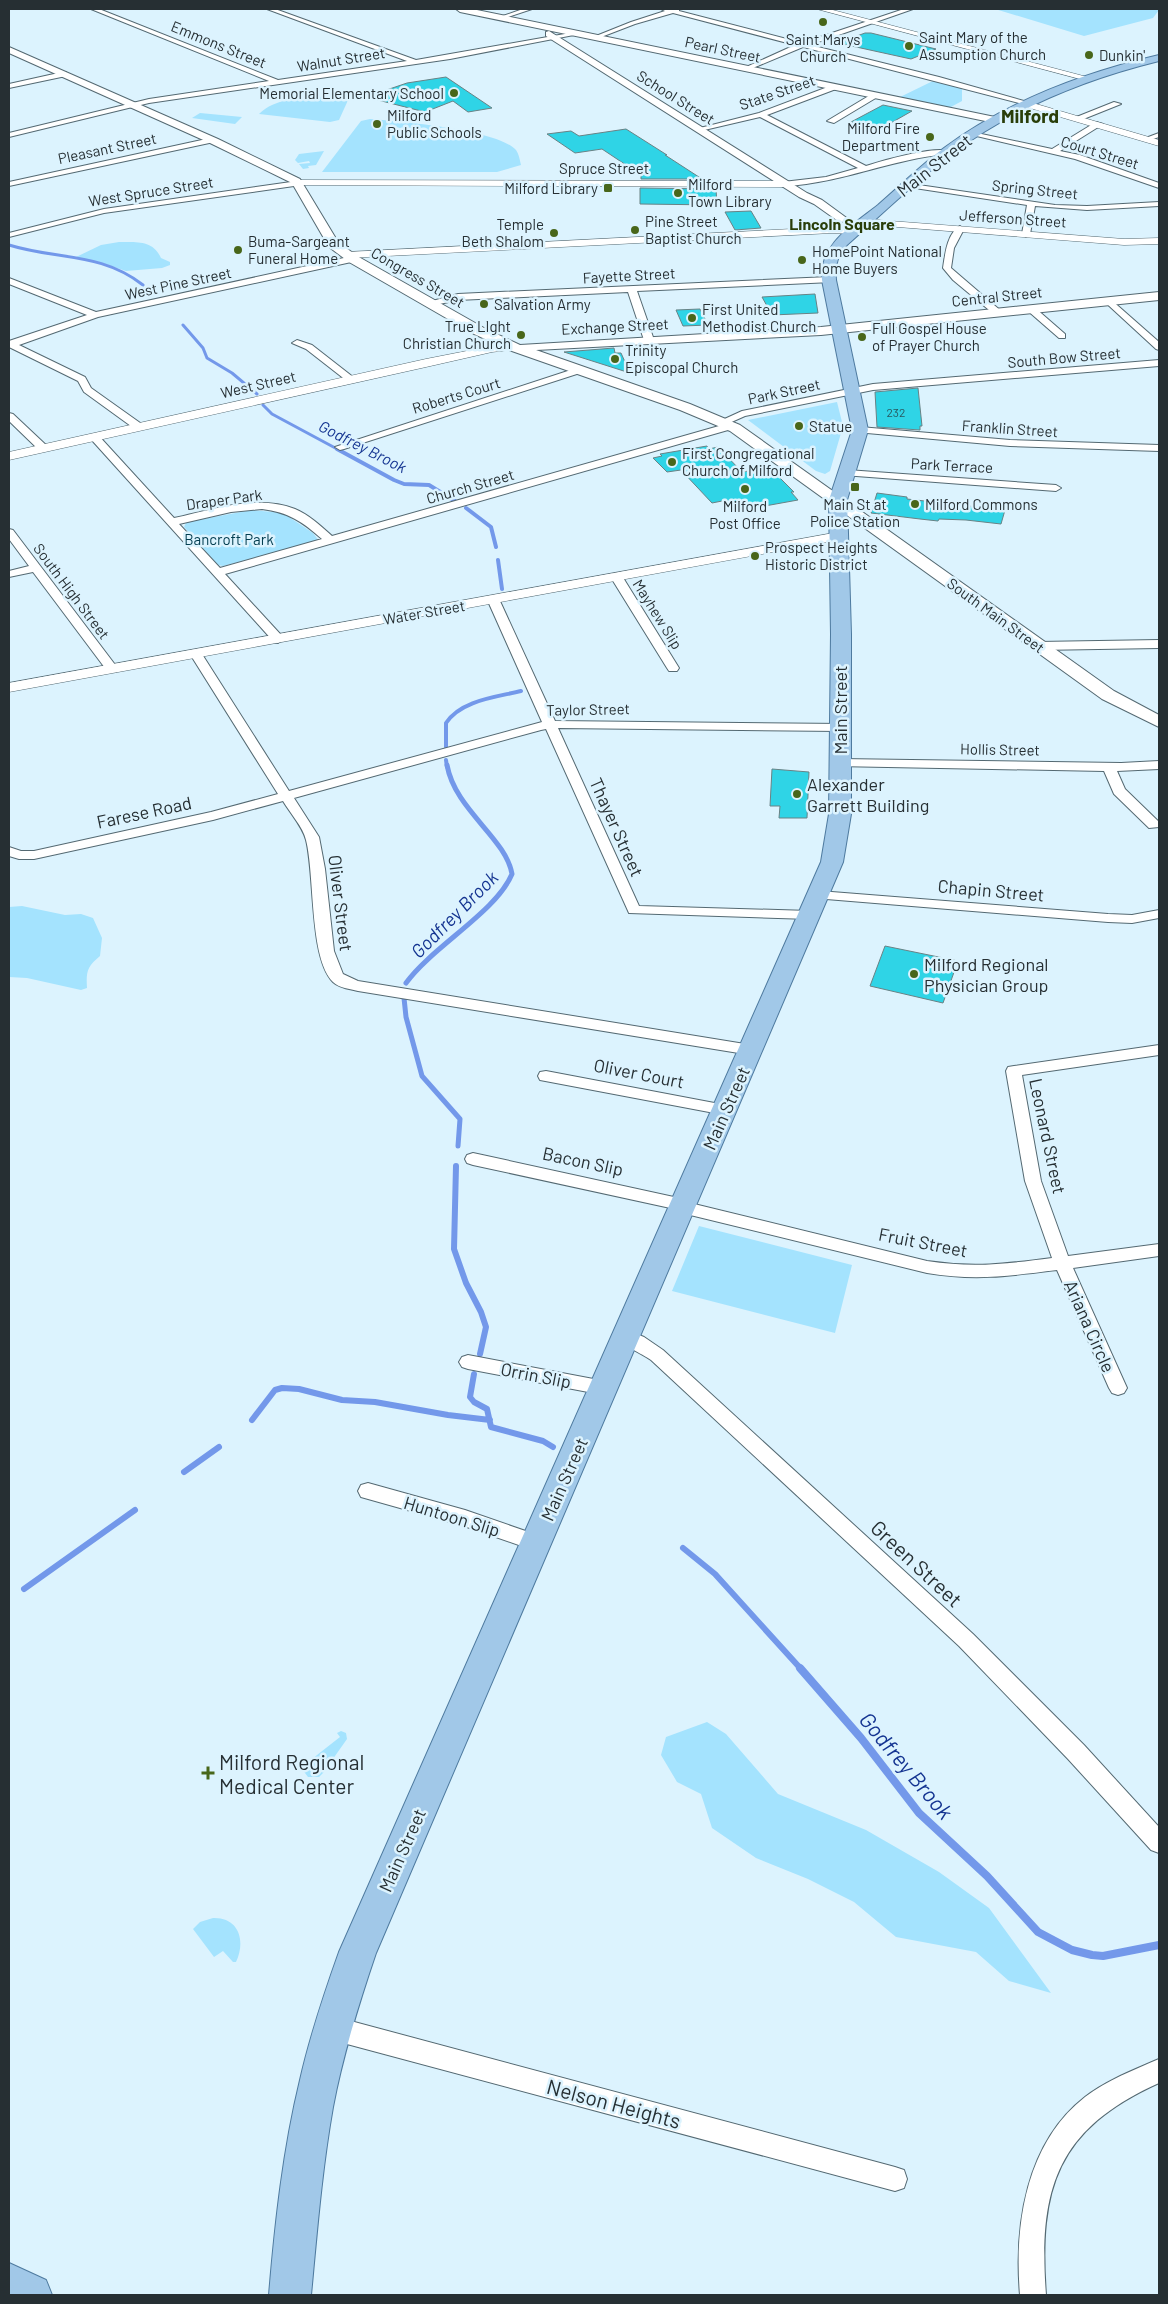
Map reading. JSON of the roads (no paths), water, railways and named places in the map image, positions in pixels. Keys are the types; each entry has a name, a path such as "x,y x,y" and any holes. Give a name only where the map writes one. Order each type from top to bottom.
{"main road":[{"name":"Pearl Street","path":"460,9 746,70 995,120"},
{"name":"School Street","path":"532,25 554,37 803,195 818,202 842,219 860,226"},
{"path":"9,50 211,140 298,183"},
{"name":"Main Street","path":"290,2295 310,2127 319,2081 332,2028 367,1930 832,862 837,839 840,763 838,500 860,430 829,280 829,260 833,251 860,226 942,156 972,134 1027,103 1087,78 1159,58"},
{"name":"Congress Street","path":"298,183 326,235 333,244 351,258 479,331 514,347 727,424 838,500"},
{"name":"School Street","path":"803,195 804,202 812,211 826,217 842,219"},
{"path":"812,211 839,236 842,242"},
{"name":"Central Street","path":"838,329 1159,296"},
{"name":"Exchange Street","path":"514,347 838,329"},
{"name":"South Main Street","path":"838,500 1108,695 1159,722"},
{"path":"9,2284 31,2295"}],"street":[{"name":"Emmons Street","path":"94,9 277,82"},
{"path":"270,9 415,61"},
{"path":"500,18 529,9"},
{"path":"664,9 802,46 940,78 1159,143"},
{"path":"594,38 633,23 683,9"},
{"path":"821,9 1087,78"},
{"path":"746,70 802,46 910,9"},
{"name":"Walnut Street","path":"9,135 133,105 576,34"},
{"path":"9,86 63,74"},
{"name":"State Street","path":"700,129 761,115 833,87"},
{"path":"832,121 875,96"},
{"path":"1078,118 1116,104"},
{"path":"761,115 864,168"},
{"path":"1054,152 1099,124"},
{"name":"Court Street","path":"972,134 1077,157 1159,186"},
{"path":"1147,138 1159,135"},
{"name":"Pleasant Street","path":"9,184 211,140"},
{"name":"Spruce Street","path":"298,183 786,184 808,182 922,153 942,156"},
{"name":"Spruce Street","path":"905,157 942,156"},
{"name":"West Spruce Street","path":"9,235 96,212 298,183"},
{"name":"Spring Street","path":"908,185 1031,205 1080,208 1159,204"},
{"path":"1026,234 1031,205"},
{"name":"Jefferson Street","path":"351,258 832,230 860,226 960,229 1124,242 1159,241"},
{"path":"960,229 950,248 947,268 956,278 998,313"},
{"name":"West Pine Street","path":"10,344 95,315 351,258"},
{"name":"Fayette Street","path":"430,303 458,297 829,280"},
{"path":"9,281 95,315"},
{"path":"632,289 650,340"},
{"path":"1109,301 1159,347"},
{"path":"1031,309 1062,336"},
{"path":"1143,332 1159,330"},
{"path":"297,343 309,347 350,379"},
{"path":"10,344 82,379 86,390 139,427"},
{"name":"West Street","path":"9,456 350,379 492,349 514,347"},
{"name":"South Bow Street","path":"852,392 873,387 1159,363"},
{"name":"Roberts Court","path":"340,447 580,370"},
{"name":"Park Street","path":"727,424 742,414 852,392"},
{"path":"9,416 43,448"},
{"name":"Church Street","path":"218,572 331,541 727,424"},
{"name":"Franklin Street","path":"860,430 1024,445 1108,449 1159,448"},
{"path":"94,437 278,639"},
{"name":"Park Terrace","path":"847,473 1056,488"},
{"name":"Draper Park","path":"171,522 240,508 275,508 295,513 331,541"},
{"name":"South High Street","path":"9,532 112,669"},
{"name":"Water Street","path":"9,688 839,536"},
{"path":"9,574 36,568"},
{"name":"Mayhew Slip","path":"616,576 673,668"},
{"name":"Thayer Street","path":"493,599 634,910 814,905"},
{"path":"1038,646 1159,644"},
{"name":"Oliver Street","path":"196,654 313,840 329,959 335,976 343,982 751,1050"},
{"name":"Taylor Street","path":"286,797 528,728 550,724 840,727"},
{"name":"Hollis Street","path":"840,763 1109,767 1159,765"},
{"path":"1109,767 1119,791 1154,825"},
{"name":"Farese Road","path":"9,851 19,855 34,855 150,832 286,797"},
{"name":"Chapin Street","path":"814,905 1132,919 1159,914"},
{"name":"Leonard Street","path":"1062,1263 1031,1174 1014,1071 1159,1050"},
{"name":"Oliver Court","path":"546,1076 725,1110"},
{"name":"Bacon Slip","path":"473,1159 585,1182 683,1206"},
{"name":"Fruit Street","path":"683,1206 938,1269 958,1272 990,1272 1159,1250"},
{"name":"Ariana Circle","path":"1062,1263 1118,1388"},
{"name":"Green Street","path":"626,1337 638,1342 657,1355 966,1640 1076,1752 1159,1843"},
{"name":"Orrin Slip","path":"468,1362 604,1388"},
{"name":"Huntoon Slip","path":"368,1491 465,1518 536,1543"},
{"name":"Nelson Heights","path":"332,2028 895,2179"},
{"path":"1032,2295 1031,2252 1033,2217 1043,2180 1060,2145 1076,2122 1096,2104 1130,2084 1159,2071"}],"waterway":[{"name":"Godfrey Brook","path":"9,245 95,262 127,274 143,285"},
{"name":"Godfrey Brook","path":"183,325 203,348 207,358 232,373 257,394"},
{"name":"Godfrey Brook","path":"263,405 272,414 339,450"},
{"name":"Godfrey Brook","path":"337,449 394,480 404,484 429,485 455,501"},
{"name":"Godfrey Brook","path":"466,508 491,527 496,547"},
{"name":"Godfrey Brook","path":"498,560 502,589"},
{"name":"Godfrey Brook","path":"446,747 446,723 461,709 470,704 521,691"},
{"name":"Godfrey Brook","path":"446,760 447,767"},
{"name":"Godfrey Brook","path":"406,983 418,969 492,902 504,888 512,874 508,861 500,848 460,796 452,781 447,765"},
{"name":"Godfrey Brook","path":"404,998 406,1017 422,1076 460,1119 458,1146"},
{"name":"Godfrey Brook","path":"456,1166 454,1249 466,1283 481,1312 486,1327 480,1354"},
{"name":"Godfrey Brook","path":"474,1374 470,1397 474,1402 487,1409 489,1420"},
{"path":"252,1420 275,1390 282,1388 299,1389 342,1400 375,1402 448,1415 489,1420"},
{"name":"Godfrey Brook","path":"489,1420 491,1427 543,1441 553,1447"},
{"path":"184,1472 219,1447"},
{"path":"24,1589 135,1510"},
{"name":"Godfrey Brook","path":"683,1548 715,1574 801,1669"},
{"name":"Godfrey Brook","path":"800,1668 861,1738 919,1813 987,1876 1038,1932 1072,1950 1092,1955 1103,1956 1159,1945"}],"place":[{"name":"Saint Marys Church","path":"823,22"},
{"name":"Saint Mary of the Assumption Church","path":"909,46"},
{"name":"Dunkin'","path":"1089,55"},
{"name":"Memorial Elementary School","path":"454,93"},
{"name":"Milford Public Schools","path":"377,124"},
{"name":"Milford Fire Department","path":"930,137"},
{"name":"Milford Library","path":"608,188"},
{"name":"Milford Town Library","path":"678,193"},
{"name":"Pine Street Baptist Church","path":"635,230"},
{"name":"Temple Beth Shalom","path":"554,233"},
{"name":"Buma-Sargeant Funeral Home","path":"238,250"},
{"name":"HomePoint National Home Buyers","path":"802,260"},
{"name":"Salvation Army","path":"484,304"},
{"name":"First United Methodist Church","path":"692,318"},
{"name":"True LIght Christian Church","path":"521,335"},
{"name":"Full Gospel House of Prayer Church","path":"862,337"},
{"name":"Trinity Episcopal Church","path":"615,359"},
{"name":"Statue","path":"799,426"},
{"name":"First Congregational Church of Milford","path":"672,462"},
{"name":"Main St at Police Station","path":"855,487"},
{"name":"Milford Post Office","path":"745,489"},
{"name":"Milford Commons","path":"915,504"},
{"name":"Prospect Heights Historic District","path":"755,556"},
{"name":"Alexander Garrett Building","path":"797,794"},
{"name":"Milford Regional Physician Group","path":"914,974"},
{"name":"Milford Regional Medical Center","path":"208,1773"}],"district":[{"name":"Milford","path":"1030,115"},
{"name":"Lincoln Square","path":"842,223"}],"park label":[{"name":"Bancroft Park","path":"229,539"}]}
